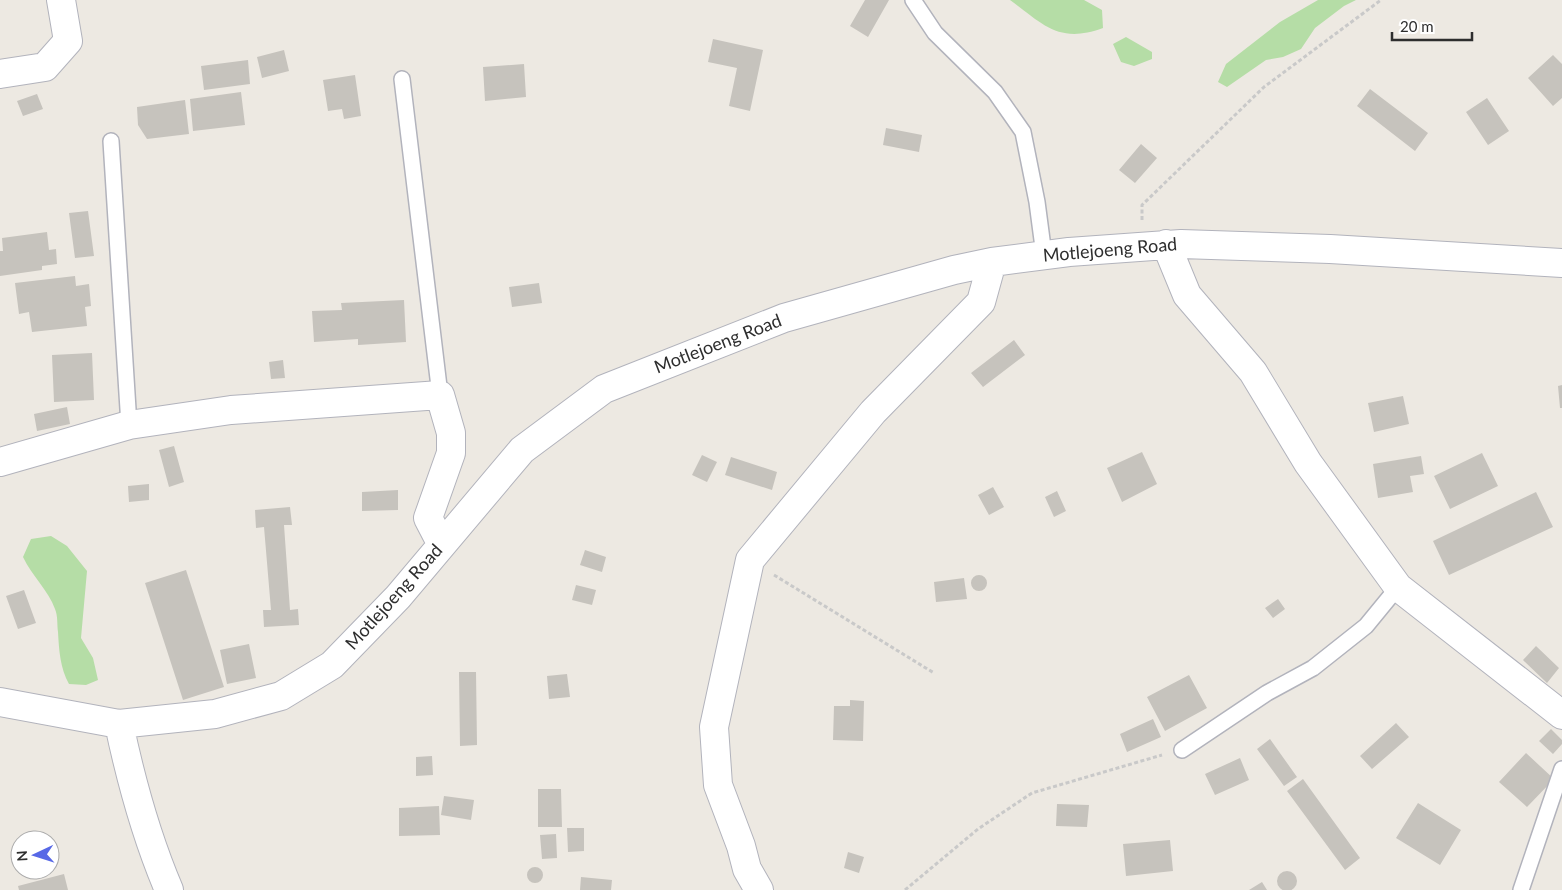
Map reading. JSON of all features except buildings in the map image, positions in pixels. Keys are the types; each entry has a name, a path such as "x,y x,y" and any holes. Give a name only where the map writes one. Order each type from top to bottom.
{"street":[{"path":"0,74 45,68 68,41 61,0"},
{"path":"1154,245 1187,295 1253,372 1308,463 1398,587 1562,716"},
{"name":"Motlejoeng Road","path":"0,702 119,724 215,714 281,696 332,665 398,596 522,450 604,389 784,318 954,270 992,262 1044,255 1154,245 1330,248 1562,264"},
{"path":"758,890 747,869 741,846 718,784 714,727 750,560 873,412 982,302 992,262"},
{"path":"0,462 129,425 231,410 440,395 451,433 451,452 428,518 442,543"},
{"path":"119,724 132,782 155,857 169,890"}],"lane":[{"path":"913,0 935,33 995,92 1023,132 1037,202 1044,255"},
{"path":"402,79 440,395"},
{"path":"111,142 129,425"},
{"path":"1182,750 1267,693 1314,668 1366,626 1398,587"},
{"path":"1521,890 1562,769"}],"path":[{"path":"1154,245 1142,205 1264,87 1381,0"},
{"path":"750,560 934,673"},
{"path":"904,890 978,829 1032,793 1182,750"}],"green space":[{"path":"1010,0 1084,0 1102,10 1103,28 1075,34 1063,33 1043,24"},
{"path":"1318,0 1356,0 1344,6 1315,28 1301,49 1283,57 1266,60 1227,87 1218,82 1226,64 1280,22"},
{"path":"1126,37 1152,52 1152,59 1134,66 1121,62 1113,44"},
{"path":"51,536 67,546 87,571 81,638 93,658 98,680 86,685 69,684 66,678 60,659 55,609 23,557 31,539"}]}
